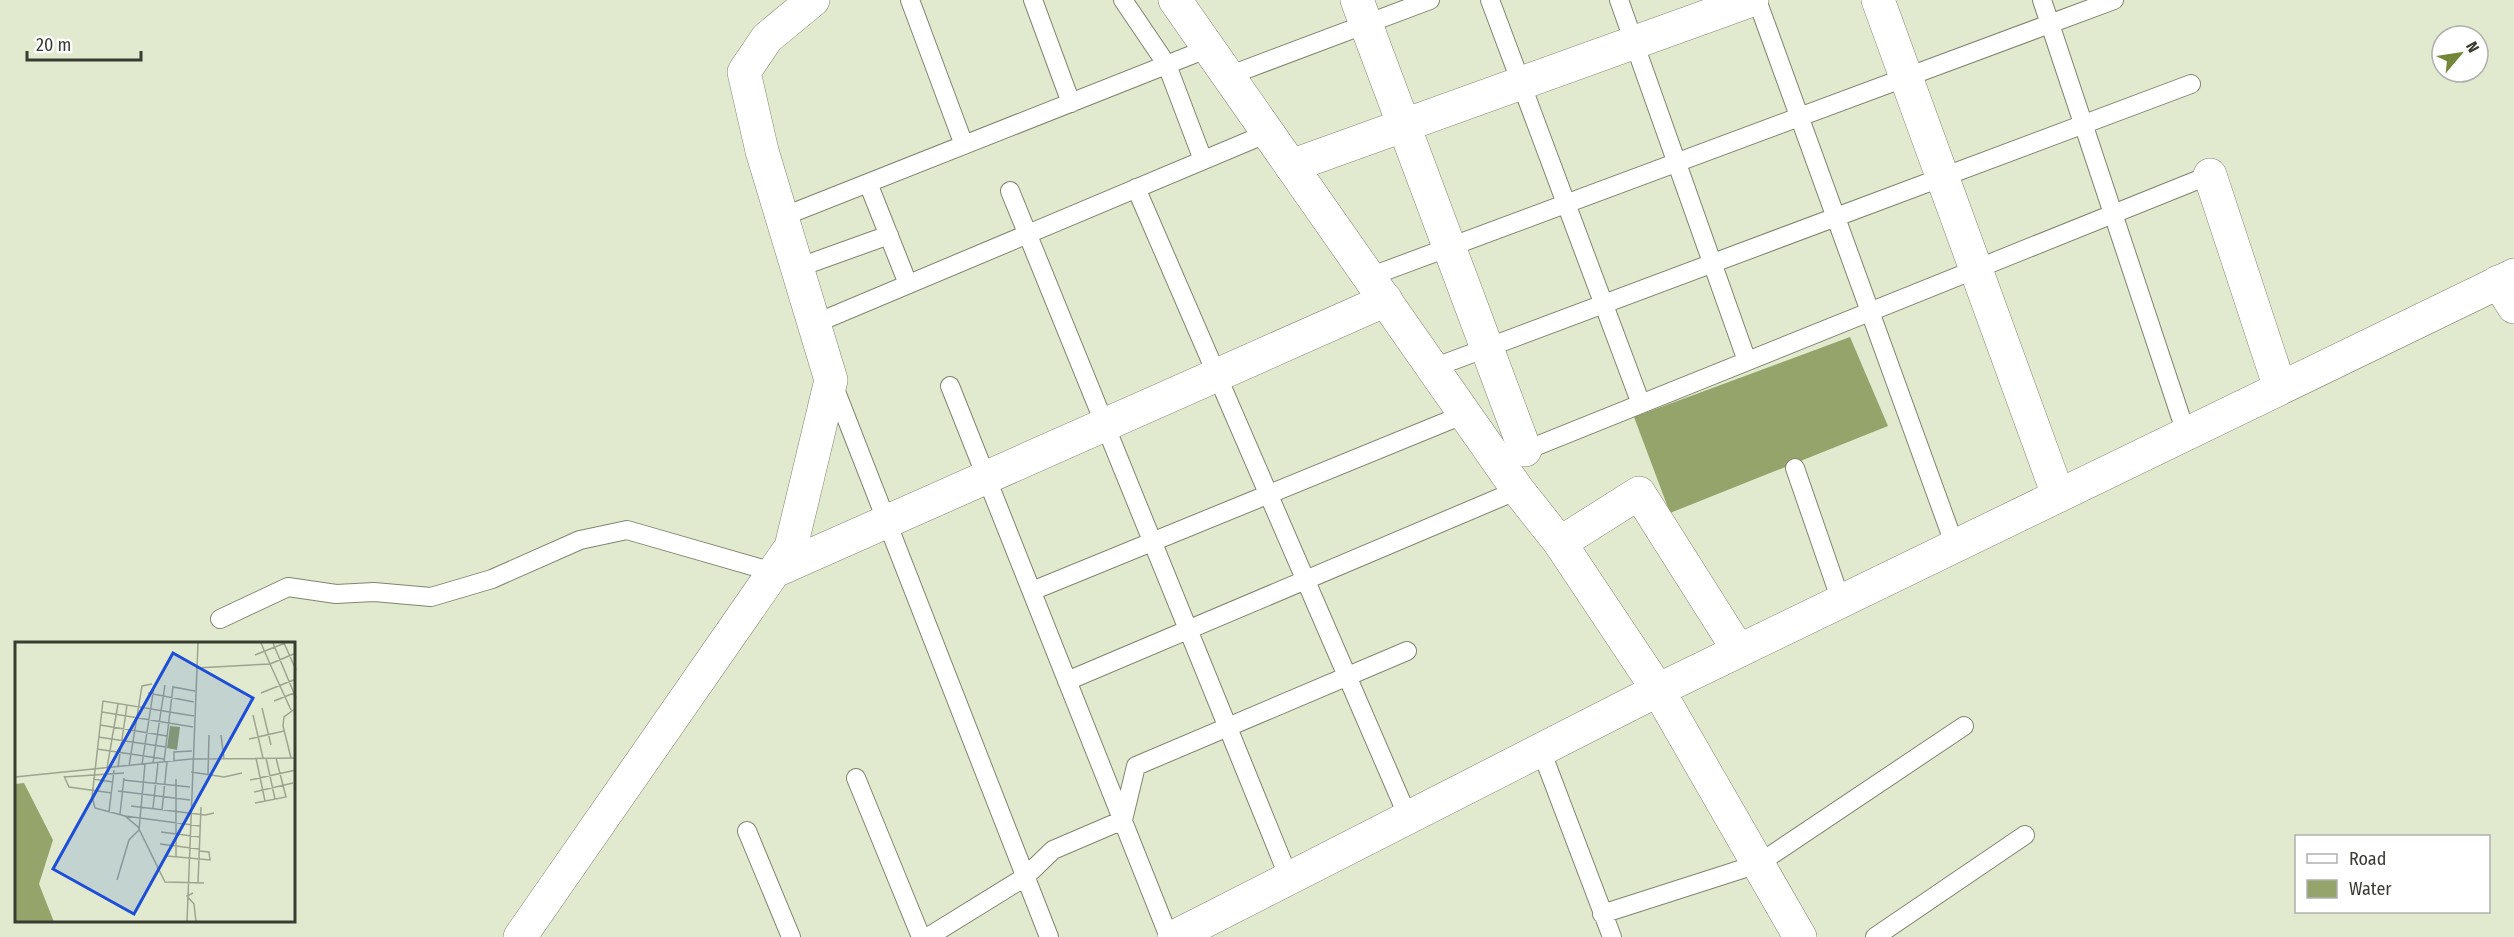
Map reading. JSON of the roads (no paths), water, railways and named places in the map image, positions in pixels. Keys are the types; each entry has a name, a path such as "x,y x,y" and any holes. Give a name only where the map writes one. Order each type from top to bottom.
{"street":[{"path":"520,937 791,547 831,380 762,151 744,72 767,38 813,0"},
{"path":"1175,0 1465,414 1511,456"},
{"path":"1291,166 1752,0"},
{"path":"1878,0 2058,495"},
{"path":"1361,12 1487,348 1518,490 1560,543 1658,690 1800,937"},
{"path":"2210,175 2280,388"},
{"path":"1174,937 1658,690 2058,495 2280,388 2509,288"},
{"path":"773,572 1217,375 1378,289"},
{"path":"1560,543 1640,493 1739,651"}],"lane":[{"path":"910,0 964,145"},
{"path":"1033,0 1071,103"},
{"path":"1123,0 1167,65 1203,160"},
{"path":"1228,76 1361,12 1430,0"},
{"path":"1490,0 1641,404"},
{"path":"1619,0 1747,361"},
{"path":"1757,0 1955,546"},
{"path":"2042,0 2186,433"},
{"path":"1378,289 1449,248 2114,0"},
{"path":"782,217 1209,48"},
{"path":"1433,368 2191,84"},
{"path":"814,324 1268,133"},
{"path":"1511,456 2210,175"},
{"path":"868,183 908,284"},
{"path":"1136,188 1408,817"},
{"path":"1010,191 1289,878"},
{"path":"798,268 889,235"},
{"path":"831,380 1048,937"},
{"path":"950,386 1169,937"},
{"path":"1032,591 1465,414"},
{"path":"1795,468 1841,601"},
{"path":"1067,681 1518,490"},
{"path":"220,619 288,587 336,594 374,592 431,597 492,579 580,540 627,530 773,572"},
{"path":"1123,820 1136,766 1407,651"},
{"path":"1602,914 1758,864 1964,726"},
{"path":"1541,750 1612,937"},
{"path":"856,778 921,937"},
{"path":"928,937 1025,877 1053,850 1123,820"},
{"path":"747,831 791,937"},
{"path":"1875,937 2025,835"}],"water":[{"path":"1850,337 1888,426 1670,513 1634,417"}]}
